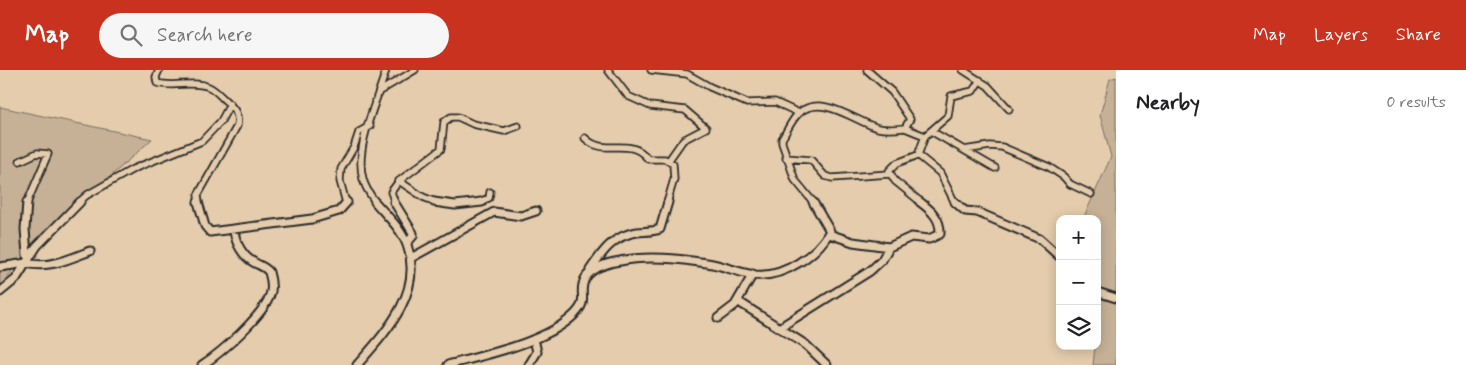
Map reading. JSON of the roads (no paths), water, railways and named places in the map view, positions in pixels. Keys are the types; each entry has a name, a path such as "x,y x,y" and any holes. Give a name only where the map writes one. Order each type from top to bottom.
{"street":[{"path":"159,70 156,77 157,83 175,87 206,86 230,104 238,114 237,126 200,191 197,201 205,226 210,232 290,224 344,208 347,202 340,181 341,169 354,147 359,132 370,126"},
{"path":"357,365 388,329 410,288 411,258 407,243 364,184 361,164 386,70"},
{"path":"380,92 401,77 416,70"},
{"path":"608,70 628,96 650,106 687,111 706,128 683,140 670,160"},
{"path":"651,70 690,75 710,87 747,102 777,103 799,114"},
{"path":"867,70 884,84 898,100 910,119 905,128"},
{"path":"964,70 980,80 1009,109"},
{"path":"889,174 897,164 918,155 925,136 948,116 951,96 973,91 980,80"},
{"path":"0,292 16,278 28,260 74,206 87,195 133,169 202,141 221,122 230,104"},
{"path":"588,274 594,269 624,260 646,258 709,263 753,274 768,274 778,271 819,247 825,241 830,231 826,219 794,180 786,158 782,139 799,114 809,109 832,108 879,129 892,131 905,128 925,136"},
{"path":"407,243 413,236 413,233 392,195 392,190 399,181 441,149 443,144 443,124 448,119 454,117 504,132 518,126"},
{"path":"931,131 995,168"},
{"path":"585,138 589,142 602,146 638,149 648,159 670,160"},
{"path":"964,150 994,146 1002,147 1049,167 1064,177 1070,184 1091,194"},
{"path":"20,161 32,157 36,153 48,154 31,188 25,217 25,241 28,260"},
{"path":"918,155 940,173 956,204 965,211 977,212 1018,231 1040,238 1056,253"},
{"path":"786,158 811,160 825,176 832,178 889,174"},
{"path":"448,365 542,337 573,315 586,298 583,283 604,248 618,236 660,229 662,214 674,172 674,166 670,160"},
{"path":"829,234 854,242 889,247 914,236 933,238 940,232 937,218 910,196 889,174"},
{"path":"399,181 426,200 444,205 482,202 489,198 490,192"},
{"path":"411,258 494,212 522,216 536,211"},
{"path":"202,365 218,355 262,309 271,294 269,272 254,263 238,245 234,240 234,230"},
{"path":"779,328 793,317 846,287 867,272 884,258 889,247"},
{"path":"0,267 28,260 38,266 61,262 90,251"},
{"path":"718,318 726,314 739,302 753,274"},
{"path":"1101,293 1116,298"},
{"path":"739,302 806,345 827,365"},
{"path":"529,365 537,352 534,339"}]}
